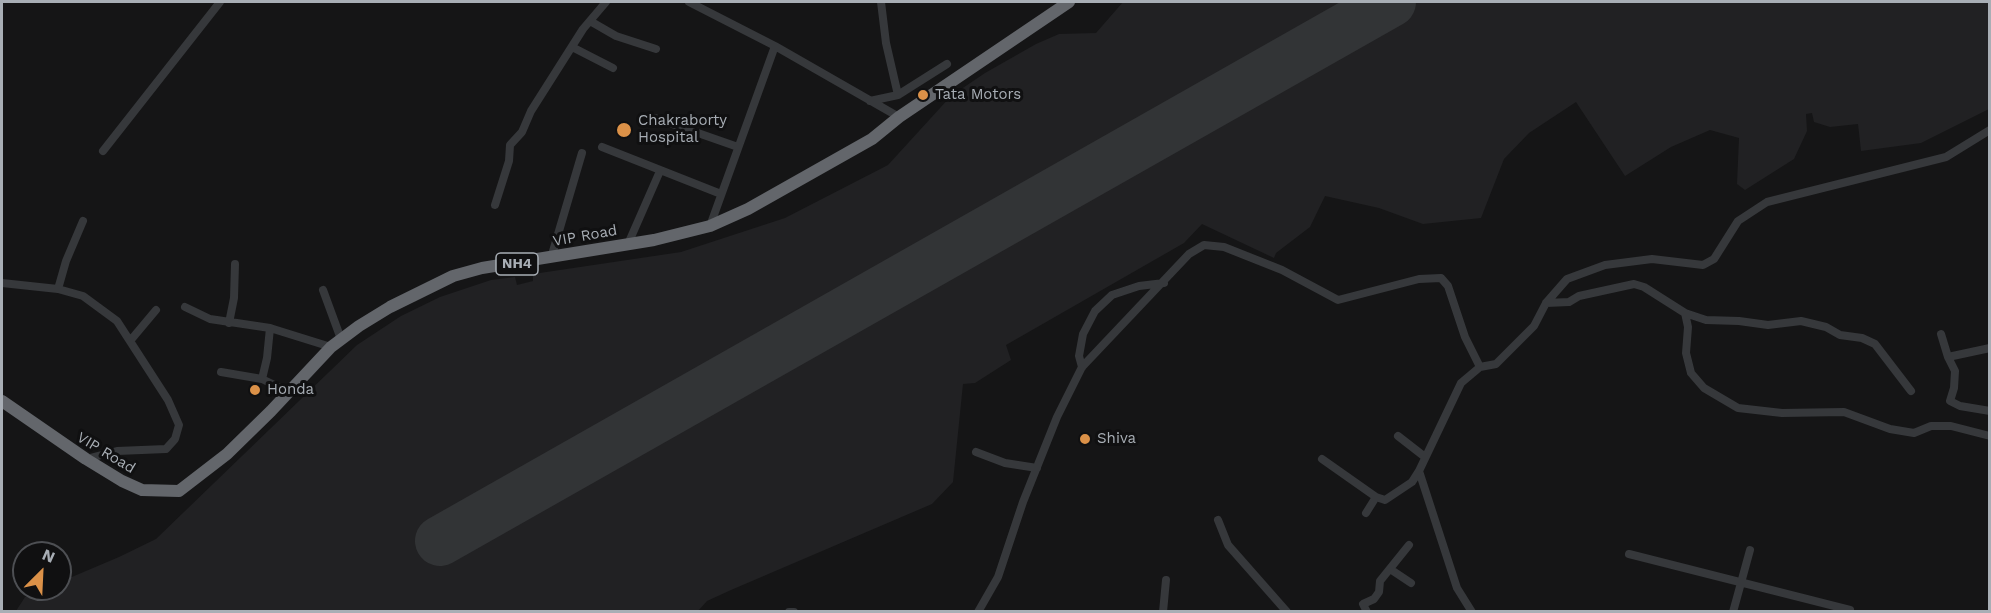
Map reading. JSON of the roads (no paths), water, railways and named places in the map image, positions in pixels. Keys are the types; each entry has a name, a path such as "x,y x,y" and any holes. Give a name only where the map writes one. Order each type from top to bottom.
{"highway":[{"name":"VIP Road","path":"2,401 122,481 142,490 179,491 227,453 331,347 390,307 453,276 482,268 628,244 710,226 748,209 872,139 899,117 1069,2"}],"street":[{"path":"104,151 220,2"},
{"path":"495,205 509,161 510,145 522,132 531,111 572,46 606,2"},
{"path":"689,2 775,46 899,117"},
{"path":"881,2 886,43 898,95"},
{"path":"590,21 616,36 656,49"},
{"path":"572,46 613,68"},
{"path":"710,226 775,46"},
{"path":"870,101 898,95 947,64"},
{"path":"655,118 738,147"},
{"path":"1322,459 1376,497 1385,500 1412,482 1461,382 1480,367 1496,364 1534,326 1546,303 1567,279 1605,265 1652,259 1703,265 1714,259 1738,221 1767,201 1946,157 1989,130"},
{"path":"602,147 721,194"},
{"path":"551,258 582,153"},
{"path":"628,244 660,171"},
{"path":"58,289 66,261 83,221"},
{"path":"978,612 998,577 1023,502 1057,417 1083,367 1190,254 1204,245 1224,247 1282,270 1338,300 1419,279 1442,278 1448,286 1465,337 1480,367"},
{"path":"229,323 234,298 235,264"},
{"path":"2,283 58,289 83,296 117,321 168,400 179,425 175,439 166,449 117,451 86,459"},
{"path":"1083,367 1079,356 1083,334 1095,311 1112,294 1138,286 1164,283"},
{"path":"1546,303 1569,302 1579,296 1634,284 1644,287 1685,314 1706,320 1768,325 1801,321 1827,327 1840,335 1862,338 1875,344 1911,391"},
{"path":"323,290 341,339"},
{"path":"185,307 210,319 270,328 331,347"},
{"path":"130,341 156,310"},
{"path":"1685,314 1688,327 1686,352 1691,373 1704,388 1738,408 1782,413 1844,412 1890,429 1914,433 1931,426 1952,426 1989,436"},
{"path":"262,379 270,328"},
{"path":"1941,334 1955,371 1954,388 1950,401 1960,406 1989,411"},
{"path":"1948,357 1989,348"},
{"path":"221,372 262,379 289,392"},
{"path":"1398,436 1425,457"},
{"path":"976,452 1005,463 1037,468"},
{"path":"1419,471 1457,588 1472,612"},
{"path":"1366,513 1376,497"},
{"path":"1218,520 1228,544 1287,612"},
{"path":"1367,612 1363,604 1374,599 1379,592 1380,581 1409,545"},
{"path":"1733,612 1750,550"},
{"path":"1629,554 1850,610 1849,612"},
{"path":"1390,569 1411,583"},
{"path":"1163,612 1166,580"},
{"path":"789,612 794,612"}],"place":[{"name":"Tata Motors","path":"923,95"},
{"name":"Chakraborty Hospital","path":"624,130"},
{"name":"Honda","path":"255,390"},
{"name":"Shiva","path":"1085,439"}]}
